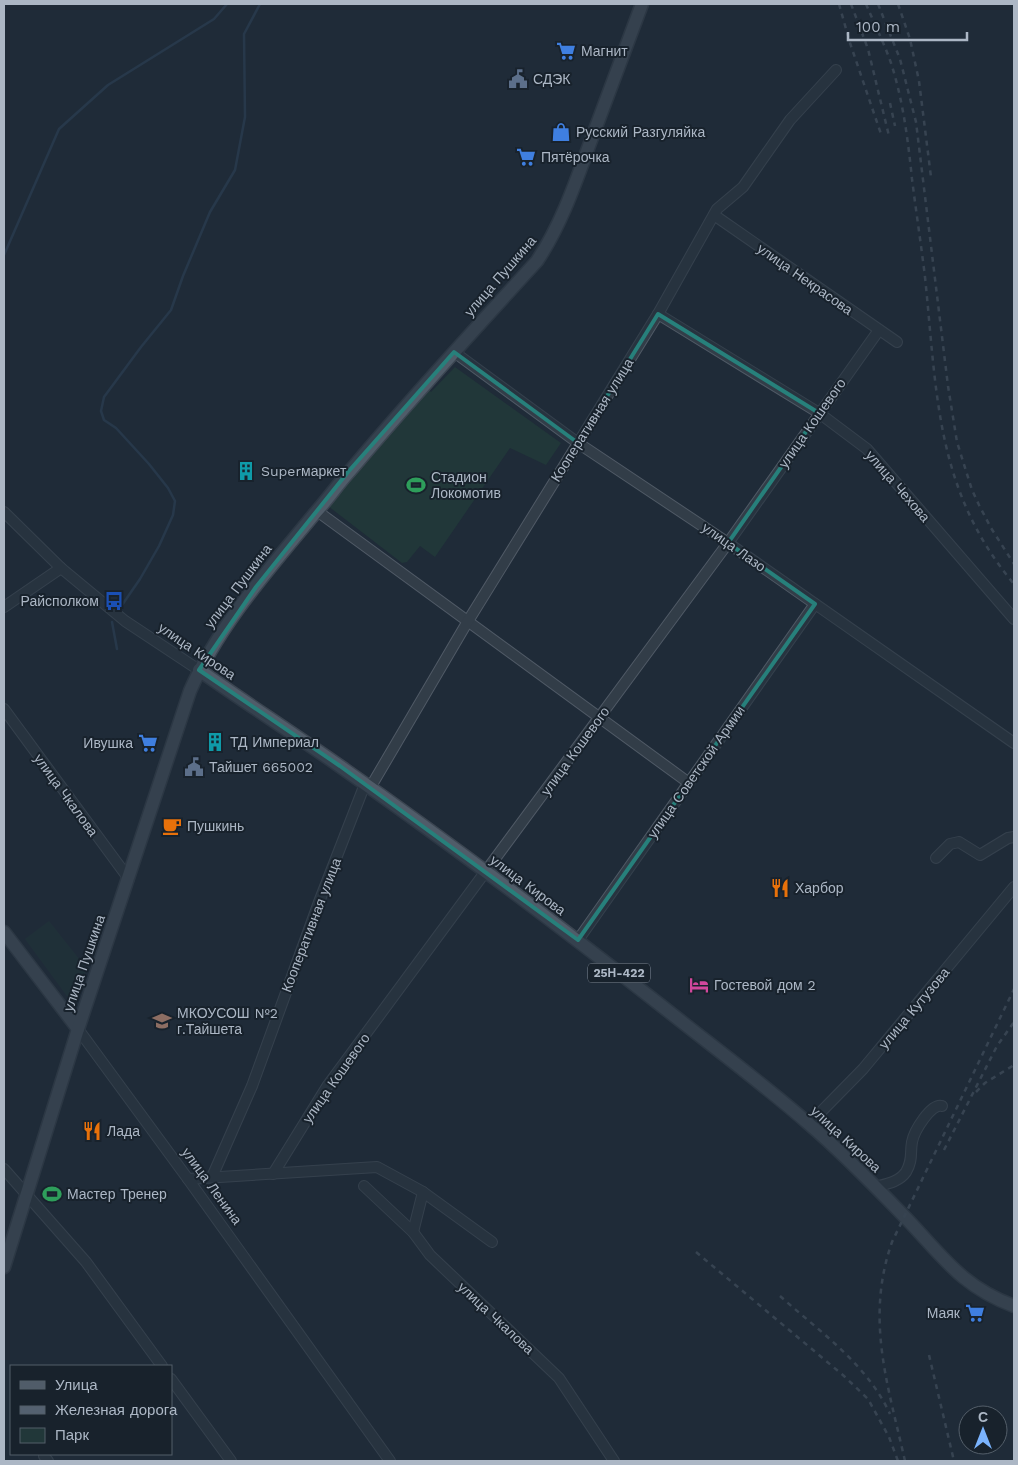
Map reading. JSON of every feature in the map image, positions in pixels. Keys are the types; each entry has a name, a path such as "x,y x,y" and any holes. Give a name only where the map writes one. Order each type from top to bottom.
{"main road":[{"name":"улица Пушкина","path":"4,1267 78,1029 190,691 199,670 216,641 256,587 348,472 537,261 555,231 570,196 642,4"},
{"name":"улица Кирова","path":"199,670 368,786 578,940 809,1124 875,1187 950,1267 971,1284 1014,1306"},
{"name":"улица Ленина","path":"4,932 78,1029"}],"street":[{"name":"Кооперативная улица","path":"212,1177 252,1086 319,902 368,786 658,314 717,209 743,187 790,120 836,70"},
{"name":"улица Некрасова","path":"714,215 897,342"},
{"name":"улица Чехова","path":"658,314 819,413 867,449 1014,619"},
{"name":"улица Кошевого","path":"273,1174 328,1085 728,543 879,330"},
{"name":"улица Лазо","path":"454,352 578,443 728,543 1014,743"},
{"path":"317,511 689,783"},
{"name":"улица Кирова","path":"4,512 61,568 125,621 199,670"},
{"path":"4,607 61,568"},
{"name":"улица Советской Армии","path":"578,940 815,604"},
{"name":"улица Чкалова","path":"4,710 129,879"},
{"path":"936,858 950,844 959,842 980,855 1014,836"},
{"name":"улица Кутузова","path":"809,1124 863,1069 1014,887"},
{"name":"улица Ленина","path":"78,1029 390,1461"},
{"path":"875,1187 895,1181 905,1172 912,1151 912,1142 920,1124 933,1108 938,1105 942,1106"},
{"path":"188,1179 377,1167 423,1192 492,1242"},
{"path":"4,1169 86,1262 161,1365"},
{"name":"улица Чкалова","path":"364,1186 413,1232 430,1255 559,1378 614,1461"},
{"path":"413,1232 423,1192"},
{"path":"172,1380 231,1461"}],"highlighted area":[{"path":"658,314 819,413 728,543 815,604 578,940 340,766 199,670 256,587 348,472 454,352 578,443"}],"green space":[{"name":"Стадион Локомотив","path":"455,367 561,443 546,465 510,448 435,557 420,546 407,562 402,563 328,506 429,390 431,392"},
{"path":"49,921 87,969 72,1003 25,939"}],"waterway":[{"path":"4,255 59,129 108,85 214,19 227,4"},
{"path":"120,608 159,546 173,515 175,501 168,488 149,464 116,428 104,420 101,411 104,397 171,310 210,212 235,170 245,117 244,34 260,4"},
{"path":"112,622 117,649"}],"railway":[{"path":"839,4 850,43 882,137"},
{"path":"851,4 868,49 889,136"},
{"path":"866,4 891,63 899,91 925,277 933,360 944,438 954,476 968,513 988,549 1014,584"},
{"path":"878,4 900,59 916,122 948,386 957,442 972,490 979,505 1014,564"},
{"path":"898,4 910,39 919,81 931,177"},
{"path":"890,103 895,126"},
{"path":"905,1461 886,1379 882,1352 880,1298 884,1270 892,1242 1014,989"},
{"path":"944,1150 997,1046 1014,1022"},
{"path":"976,1092 985,1083 1014,1065"},
{"path":"696,1252 844,1376 868,1399 889,1437 898,1461"},
{"path":"780,1296 856,1364 880,1396 890,1414"},
{"path":"929,1355 954,1461"}],"place":[{"name":"Магнит","path":"566,51"},
{"name":"СДЭК","path":"518,79"},
{"name":"Русский Разгуляйка","path":"561,132"},
{"name":"Пятёрочка","path":"526,157"},
{"name":"Superмаркет","path":"246,471"},
{"name":"Стадион Локомотив","path":"416,485"},
{"name":"Райсполком","path":"114,601"},
{"name":"ТД Империал","path":"215,742"},
{"name":"Ивушка","path":"148,743"},
{"name":"Тайшет 665002","path":"194,767"},
{"name":"Пушкинь","path":"172,826"},
{"name":"Харбор","path":"780,888"},
{"name":"Гостевой дом 2","path":"699,985"},
{"name":"МКОУСОШ №2 г.Тайшета","path":"162,1021"},
{"name":"Лада","path":"92,1131"},
{"name":"Мастер Тренер","path":"52,1194"},
{"name":"Маяк","path":"975,1313"}]}
